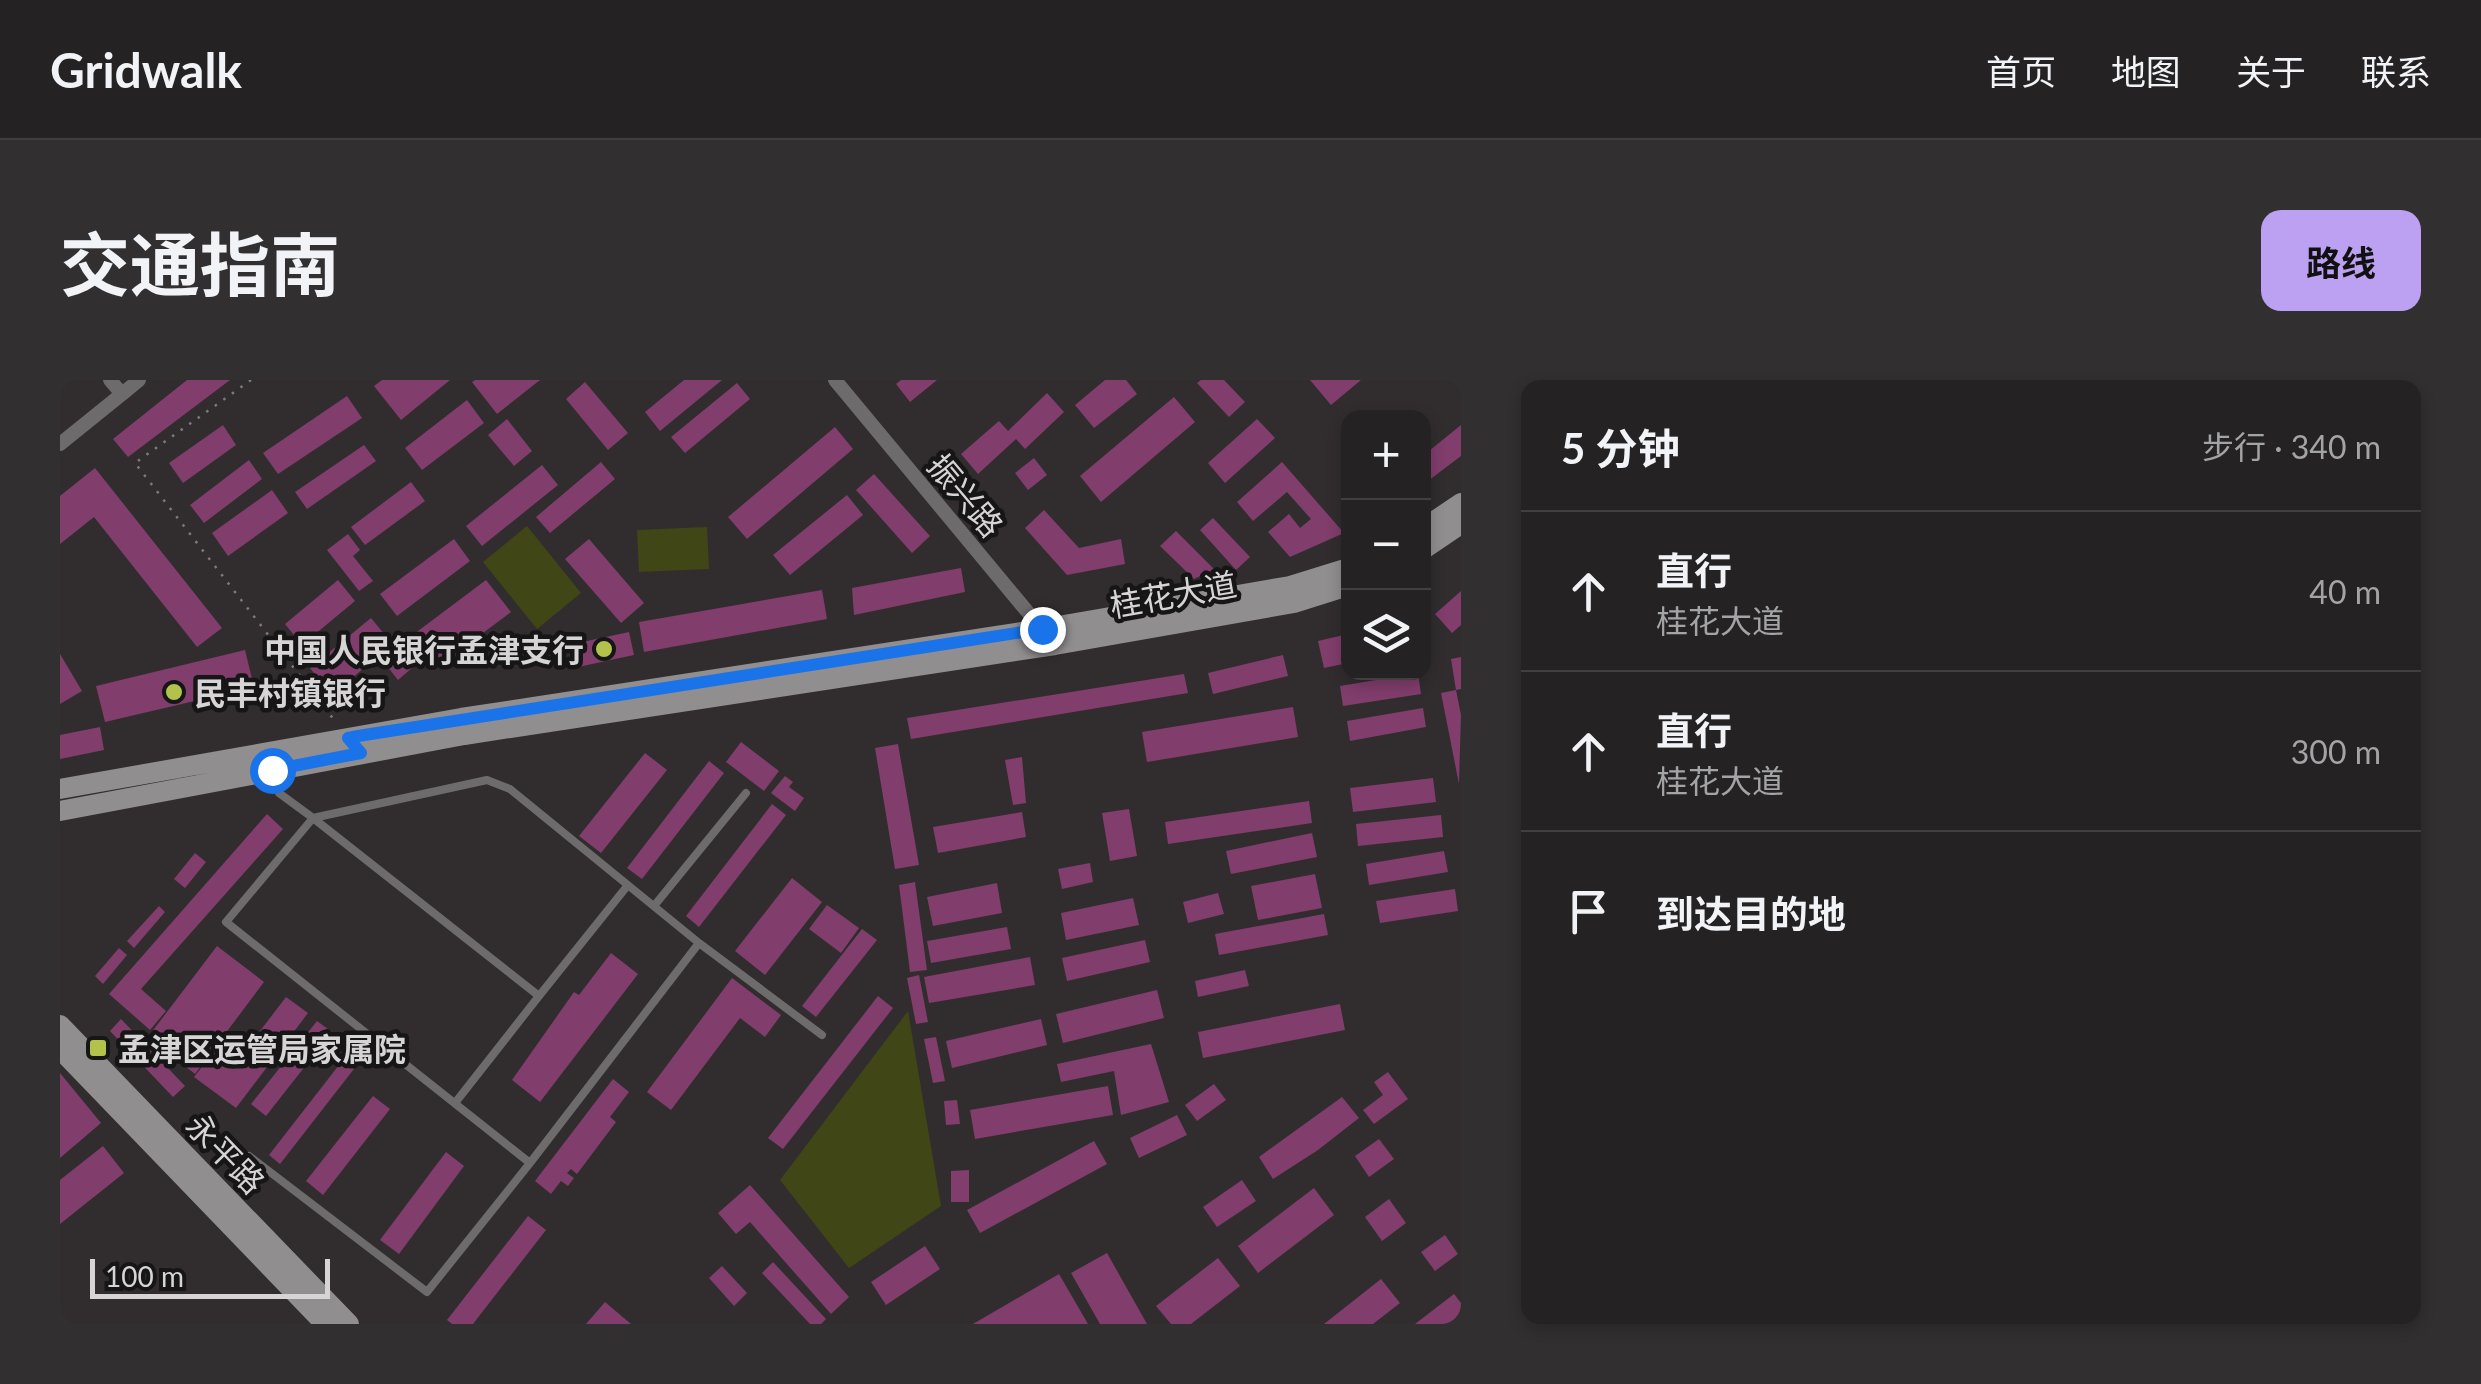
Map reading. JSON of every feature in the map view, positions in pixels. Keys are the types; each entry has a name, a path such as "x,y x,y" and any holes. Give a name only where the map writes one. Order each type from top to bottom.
{"main road":[{"path":"1431,523 1461,502"},
{"path":"1431,544 1461,524"},
{"name":"桂花大道","path":"60,811 464,736 1049,637 1290,586 1341,570"},
{"name":"桂花大道","path":"60,789 348,738 1294,603 1341,588"},
{"name":"永平路","path":"60,1025 348,1324"},
{"name":"永平路","path":"60,1049 325,1324"}],"street":[{"path":"110,380 122,394"},
{"path":"60,444 138,380"},
{"name":"振兴路","path":"835,380 1049,637"}],"lane":[{"path":"272,770 279,793 539,996"},
{"path":"530,1162 226,922 313,818 487,780 510,789 700,943 822,1035"},
{"path":"654,906 746,793"},
{"path":"455,1103 628,885"},
{"path":"249,1156 427,1292 700,943"}],"path":[{"path":"251,380 135,463 348,738"}],"green space":[{"path":"527,526 581,593 537,629 483,562"},
{"path":"707,527 709,569 639,572 637,530"},
{"path":"908,1011 941,1206 849,1268 780,1180"}],"building":[{"path":"187,380 230,380 128,457 113,439"},
{"path":"382,380 450,380 401,420 374,386"},
{"path":"540,380 497,414 472,382"},
{"path":"684,380 722,380 660,431 645,412"},
{"path":"901,380 937,380 910,402 896,384"},
{"path":"1105,380 1126,380 1137,394 1094,428 1075,405"},
{"path":"1224,380 1245,402 1229,417 1197,383"},
{"path":"1310,380 1361,380 1331,405"},
{"path":"585,382 628,433 608,450 566,399"},
{"path":"737,383 750,399 685,453 671,437"},
{"path":"1047,393 1064,412 1025,449 1016,439 978,474 961,454 999,421 1008,431"},
{"path":"347,396 362,418 278,474 263,453"},
{"path":"1174,397 1195,422 1101,502 1080,476"},
{"path":"467,400 484,423 422,470 405,448"},
{"path":"507,419 532,451 514,466 488,435"},
{"path":"1257,419 1275,438 1225,483 1208,463"},
{"path":"223,425 236,445 183,483 169,463"},
{"path":"1461,425 1461,456 1431,479 1431,449"},
{"path":"835,427 853,449 747,539 728,517"},
{"path":"364,445 376,461 307,509 295,492"},
{"path":"1034,458 1047,475 1028,490 1015,473"},
{"path":"249,460 262,479 204,523 190,505"},
{"path":"601,462 615,479 550,533 536,517"},
{"path":"1282,462 1341,530 1341,534 1290,557 1268,532 1289,514 1300,528 1311,519 1287,492 1253,521 1237,502"},
{"path":"542,465 558,485 482,546 466,526"},
{"path":"95,468 222,628 197,647 94,517 60,544 60,496"},
{"path":"874,474 930,536 912,553 856,490"},
{"path":"411,482 425,501 365,545 351,527"},
{"path":"272,490 288,513 228,556 212,533"},
{"path":"847,495 863,515 790,575 773,555"},
{"path":"1044,510 1079,548 1121,539 1125,564 1067,575 1025,528"},
{"path":"1213,518 1250,557 1236,570 1200,530"},
{"path":"1176,531 1214,569 1194,579 1160,546"},
{"path":"348,534 360,550 353,556 373,581 359,591 327,550"},
{"path":"454,539 470,561 397,616 380,594"},
{"path":"589,539 644,603 621,623 565,559"},
{"path":"961,568 965,592 854,615 852,588"},
{"path":"338,580 355,601 302,645 285,624"},
{"path":"486,580 511,612 435,669 410,637"},
{"path":"822,590 827,619 644,652 639,622"},
{"path":"1461,591 1461,625 1452,633 1435,614"},
{"path":"371,618 412,668 398,680 379,656 331,695 310,668"},
{"name":"中国人民银行孟津支行","path":"629,632 634,655 578,667 573,644"},
{"path":"1341,636 1341,664 1324,668 1318,641"},
{"path":"245,650 254,687 105,722 96,686"},
{"path":"60,654 82,691 60,704"},
{"path":"1283,655 1288,676 1213,694 1208,673"},
{"path":"1461,657 1461,689 1456,690 1451,659"},
{"path":"1184,674 1188,693 911,739 907,718"},
{"path":"1376,680 1419,680 1421,694 1343,706 1340,686"},
{"path":"1456,690 1461,715 1459,784 1441,693"},
{"path":"1293,707 1298,737 1147,762 1142,732"},
{"path":"1423,708 1426,727 1350,741 1347,721"},
{"path":"100,727 104,750 60,759 60,735"},
{"path":"741,742 779,771 764,791 726,762"},
{"path":"898,744 919,865 895,869 875,748"},
{"path":"645,753 667,770 601,853 579,836"},
{"path":"1022,757 1026,803 1013,805 1005,760"},
{"path":"709,761 724,773 642,879 627,868"},
{"path":"785,776 793,782 789,787 804,798 795,811 771,793"},
{"path":"1433,778 1436,802 1353,812 1350,788"},
{"path":"1309,801 1312,823 1168,844 1165,822"},
{"path":"772,804 786,815 699,927 686,916"},
{"path":"1129,809 1137,856 1110,861 1102,813"},
{"path":"1022,812 1026,837 938,853 933,827"},
{"path":"267,814 283,829 141,989 166,1011 150,1030 109,994"},
{"path":"1441,815 1443,837 1358,846 1356,824"},
{"path":"1312,833 1317,857 1231,874 1226,851"},
{"path":"1444,851 1448,872 1369,885 1366,864"},
{"path":"195,853 206,862 185,888 174,879"},
{"path":"1090,863 1093,882 1062,889 1058,869"},
{"path":"1315,874 1322,908 1258,920 1251,886"},
{"path":"792,878 822,902 765,975 735,951"},
{"path":"915,882 927,970 910,972 899,885"},
{"path":"997,883 1002,913 933,926 927,897"},
{"path":"1455,889 1458,911 1380,923 1376,901"},
{"path":"1218,893 1224,914 1188,923 1183,902"},
{"path":"1133,898 1139,925 1066,940 1061,913"},
{"path":"827,905 859,928 841,953 809,929"},
{"path":"159,906 165,912 134,948 127,941"},
{"path":"1324,914 1328,935 1219,955 1215,934"},
{"path":"1007,927 1011,949 931,963 927,941"},
{"path":"862,929 877,940 816,1017 802,1006"},
{"path":"1145,940 1150,962 1067,981 1062,958"},
{"path":"217,946 264,982 195,1074 148,1037"},
{"path":"119,948 127,955 103,984 95,976"},
{"path":"611,953 638,974 540,1102 512,1080 574,992 579,995"},
{"path":"1030,957 1035,985 929,1003 924,977"},
{"path":"1245,970 1249,986 1198,997 1195,981"},
{"path":"919,975 928,1022 916,1024 907,978"},
{"path":"732,978 781,1015 765,1037 740,1018 671,1110 647,1092"},
{"path":"1157,990 1164,1018 1063,1043 1056,1014"},
{"path":"878,996 893,1008 783,1149 768,1138"},
{"path":"286,997 308,1013 236,1108 194,1077 215,1050 234,1065"},
{"path":"1340,1004 1345,1030 1203,1058 1198,1032"},
{"path":"121,1019 185,1086 173,1097 110,1031"},
{"path":"1041,1019 1047,1045 952,1068 946,1041"},
{"path":"317,1021 332,1032 266,1116 251,1104"},
{"path":"936,1037 945,1081 933,1083 924,1039"},
{"path":"1151,1044 1169,1102 1121,1115 1114,1071 1061,1082 1057,1064"},
{"path":"353,1047 364,1056 280,1164 269,1155"},
{"path":"1388,1072 1408,1099 1374,1124 1363,1110 1383,1095 1374,1082"},
{"path":"60,1073 101,1123 60,1158"},
{"path":"613,1079 629,1092 610,1117 616,1122 577,1174 571,1169 567,1173 574,1178 568,1186 561,1181 551,1194 535,1181"},
{"path":"1214,1084 1226,1100 1197,1121 1185,1105"},
{"path":"1108,1086 1113,1115 975,1139 970,1110"},
{"path":"373,1096 390,1109 323,1195 306,1181"},
{"path":"1342,1097 1359,1118 1273,1179 1259,1157"},
{"path":"957,1100 960,1124 946,1125 944,1101"},
{"path":"1177,1115 1187,1135 1139,1158 1130,1138"},
{"path":"1379,1139 1394,1159 1369,1177 1355,1156"},
{"path":"1094,1141 1107,1164 980,1233 967,1210"},
{"path":"103,1146 124,1173 60,1224 60,1180"},
{"path":"446,1152 464,1166 399,1254 380,1240"},
{"path":"969,1170 969,1202 951,1202 951,1171"},
{"path":"1242,1180 1256,1201 1217,1227 1203,1207"},
{"path":"750,1185 849,1297 831,1314 750,1222 736,1234 718,1213"},
{"path":"1314,1188 1334,1215 1258,1273 1238,1246"},
{"path":"1389,1199 1406,1223 1382,1241 1365,1217"},
{"path":"528,1216 546,1230 473,1324 452,1324 447,1320"},
{"path":"1445,1235 1458,1254 1435,1271 1421,1252"},
{"path":"925,1246 940,1269 886,1305 871,1282"},
{"path":"1107,1253 1147,1324 1100,1324 1071,1273"},
{"path":"1218,1258 1240,1286 1191,1324 1171,1324 1156,1306"},
{"path":"773,1262 826,1319 821,1324 810,1324 762,1273"},
{"path":"722,1266 747,1293 734,1306 709,1278"},
{"path":"1059,1274 1088,1324 973,1324"},
{"path":"1381,1279 1400,1303 1373,1324 1324,1324"},
{"path":"1454,1294 1461,1303 1461,1324 1415,1324"},
{"path":"605,1302 631,1324 586,1324"}],"place":[{"name":"中国人民银行孟津支行","path":"604,649"},
{"name":"民丰村镇银行","path":"174,692"},
{"name":"孟津区运管局家属院","path":"98,1048"}],"route":[{"path":"272,770 361,753 348,738 358,736 1042,629"}]}
